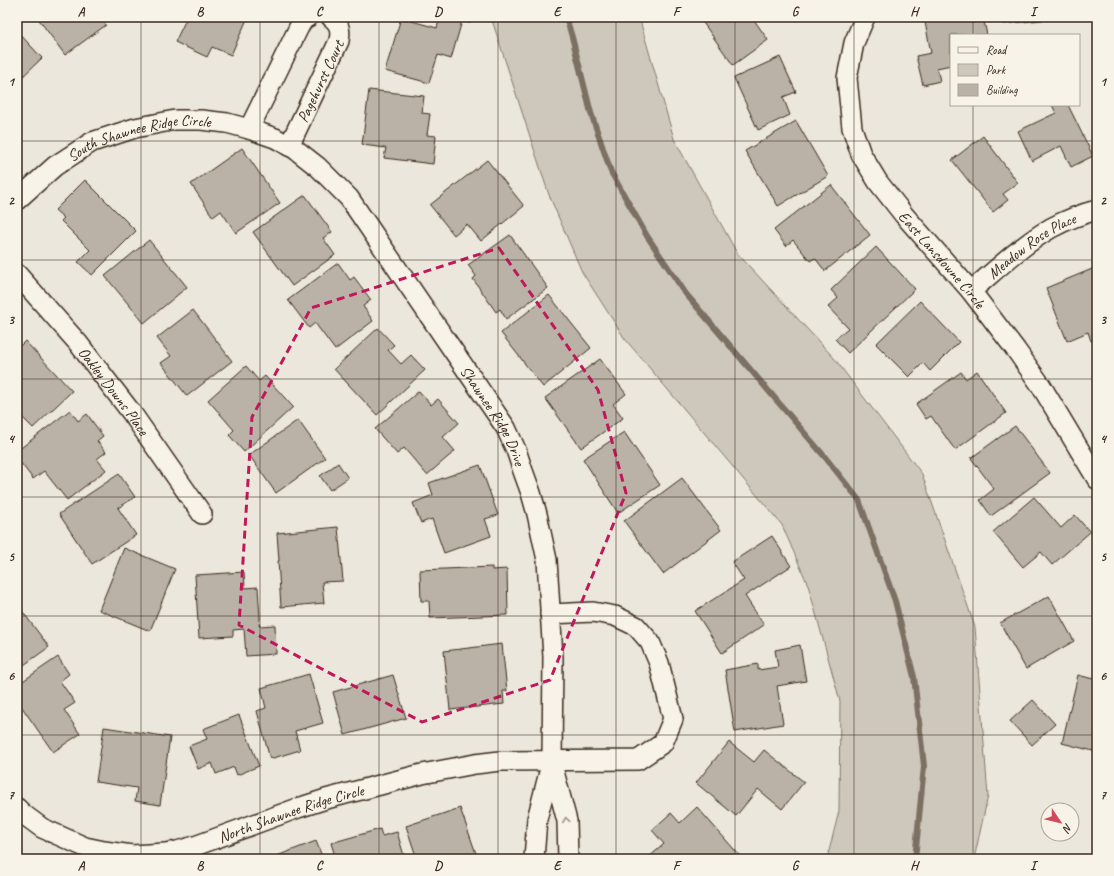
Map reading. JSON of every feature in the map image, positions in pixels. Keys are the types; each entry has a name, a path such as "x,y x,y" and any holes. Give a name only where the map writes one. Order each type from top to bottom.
{"street":[{"path":"249,129 300,25 304,19 308,17"},
{"name":"Pagehurst Court","path":"282,142 339,41 339,26 335,19 331,17"},
{"name":"East Lansdowne Circle","path":"860,19 847,78 852,128 861,154 878,182 904,215 971,291 1016,350 1040,384 1097,479"},
{"name":"South Shawnee Ridge Circle","path":"17,200 55,166 92,142 135,128 175,120 201,120 226,123 249,129 282,142"},
{"name":"Shawnee Ridge Drive","path":"282,142 295,149 318,167 349,198 506,428 516,450 537,514 547,560 553,657 552,760 538,819 534,859"},
{"name":"Meadow Rose Place","path":"971,291 1022,248 1051,228 1080,214 1097,210"},
{"name":"Oakley Downs Place","path":"17,274 78,343 130,412 202,514"},
{"name":"North Shawnee Ridge Circle","path":"17,808 42,828 84,853 104,851 132,857 165,854 185,850 326,799 422,774 500,761 638,760 663,743 673,719 659,663 650,642 636,626 615,616 593,612 550,614"},
{"name":"Shawnee Ridge Drive","path":"552,760 567,820 568,859"}],"highlighted area":[{"path":"499,248 598,390 626,493 550,680 422,722 239,625 252,417 311,308"}],"green space":[{"path":"491,17 639,17 674,139 737,253 834,358 922,474 975,627 988,796 974,859 827,859 839,811 840,701 808,585 782,525 625,339 582,272 549,195"}],"building":[{"path":"37,17 100,17 106,25 65,55"},
{"path":"187,17 248,17 231,55 212,47 207,57 175,42"},
{"path":"440,17 472,17 470,23 462,21 451,59 438,55 429,83 385,71 401,18 437,28"},
{"path":"699,17 752,17 768,40 733,65"},
{"path":"924,17 983,17 987,34 950,34 950,65 937,68 940,81 923,85 916,56 931,53"},
{"path":"1002,17 1060,17 1060,18 1003,24"},
{"path":"17,31 42,58 17,82"},
{"path":"780,57 796,92 783,97 790,115 758,130 734,78"},
{"path":"369,90 424,96 422,113 430,114 427,135 436,136 433,164 384,158 386,148 362,145"},
{"path":"1052,106 1068,106 1093,156 1071,167 1061,146 1032,161 1018,131 1056,113"},
{"path":"796,121 828,176 778,206 745,151"},
{"path":"983,136 1018,183 1003,194 1008,200 993,212 952,160"},
{"path":"242,148 280,203 236,233 221,211 213,217 191,184"},
{"path":"487,160 524,206 481,241 467,224 454,235 430,205"},
{"path":"85,180 136,231 92,275 78,262 90,250 61,221 64,218 55,210"},
{"path":"831,185 870,235 825,271 815,258 810,261 793,240 786,246 774,230"},
{"path":"305,195 332,232 323,238 335,255 292,286 253,232"},
{"path":"510,235 548,288 506,319 500,309 496,312 473,279 476,276 468,265"},
{"path":"149,240 187,287 144,323 105,276"},
{"path":"876,247 915,289 848,353 835,339 848,328 828,307 838,298 831,290"},
{"path":"338,263 350,280 354,277 371,300 363,306 373,321 335,350 315,323 309,328 288,300"},
{"path":"1097,267 1097,338 1091,341 1088,332 1067,341 1046,288"},
{"path":"549,295 591,348 543,387 501,333"},
{"path":"920,301 959,342 930,371 923,363 909,377 876,344"},
{"path":"193,310 232,361 187,396 161,363 171,356 157,338"},
{"path":"378,328 394,345 388,350 401,364 411,355 425,370 377,415 334,369"},
{"path":"25,341 72,391 33,428 17,412 17,349"},
{"path":"600,359 626,394 613,404 623,418 581,448 545,398"},
{"path":"246,366 259,381 265,376 293,407 244,452 229,435 234,430 208,400"},
{"path":"977,371 1006,413 955,450 931,416 926,419 916,404 961,372 966,379"},
{"path":"419,391 431,405 438,399 459,423 443,437 455,451 427,475 404,448 397,454 375,429"},
{"path":"70,410 78,421 87,414 103,436 97,441 106,452 97,459 106,470 67,500 44,471 33,479 17,458 17,451"},
{"path":"298,420 325,458 276,493 249,455"},
{"path":"1015,426 1050,473 991,516 980,500 994,489 971,458"},
{"path":"624,432 660,485 618,513 583,459"},
{"path":"338,463 348,478 330,490 320,476"},
{"path":"480,465 498,515 485,519 491,536 444,553 432,519 421,523 413,503 433,495 429,483"},
{"path":"119,474 135,497 118,508 136,535 92,564 59,514"},
{"path":"682,478 721,530 663,574 624,521"},
{"path":"1034,497 1061,528 1075,515 1090,532 1052,565 1041,552 1023,567 993,532"},
{"path":"338,527 343,581 322,582 324,603 281,607 277,533"},
{"path":"772,536 791,566 745,596 764,625 722,653 695,611 744,580 732,562"},
{"path":"124,548 175,569 150,631 99,610"},
{"path":"492,567 492,570 507,569 508,615 430,618 429,601 421,601 420,570"},
{"path":"244,572 245,588 258,587 260,618 259,626 275,625 276,654 246,656 244,629 233,630 233,636 199,638 195,575"},
{"path":"1049,596 1074,641 1026,669 1000,623"},
{"path":"17,604 49,647 17,670"},
{"path":"502,644 507,691 503,691 504,704 450,710 444,651"},
{"path":"800,645 806,681 777,686 783,724 735,732 725,670 758,664 758,670 778,667 775,650"},
{"path":"58,657 69,674 60,681 75,703 64,710 80,734 53,752 17,700 17,685"},
{"path":"309,674 323,723 295,731 300,750 270,759 257,711 266,708 261,688"},
{"path":"393,675 406,718 345,735 333,692"},
{"path":"1078,675 1097,680 1097,752 1062,743"},
{"path":"1033,700 1055,724 1032,745 1010,721"},
{"path":"239,715 259,766 237,775 234,767 216,774 212,763 198,769 189,746 207,739 203,729"},
{"path":"104,727 170,737 160,805 135,801 137,788 96,782"},
{"path":"729,742 754,762 764,750 804,782 782,809 758,789 736,816 696,783"},
{"path":"697,807 740,856 737,859 647,859 664,844 652,830 671,813 680,823"},
{"path":"460,808 478,859 417,859 406,826"},
{"path":"380,829 382,836 397,832 405,859 336,859 331,843"},
{"path":"316,841 323,859 269,859"}],"waterway":[{"path":"566,17 591,113 611,172 647,236 686,294 825,457 859,500 895,601 914,677 924,766 915,859"}]}
